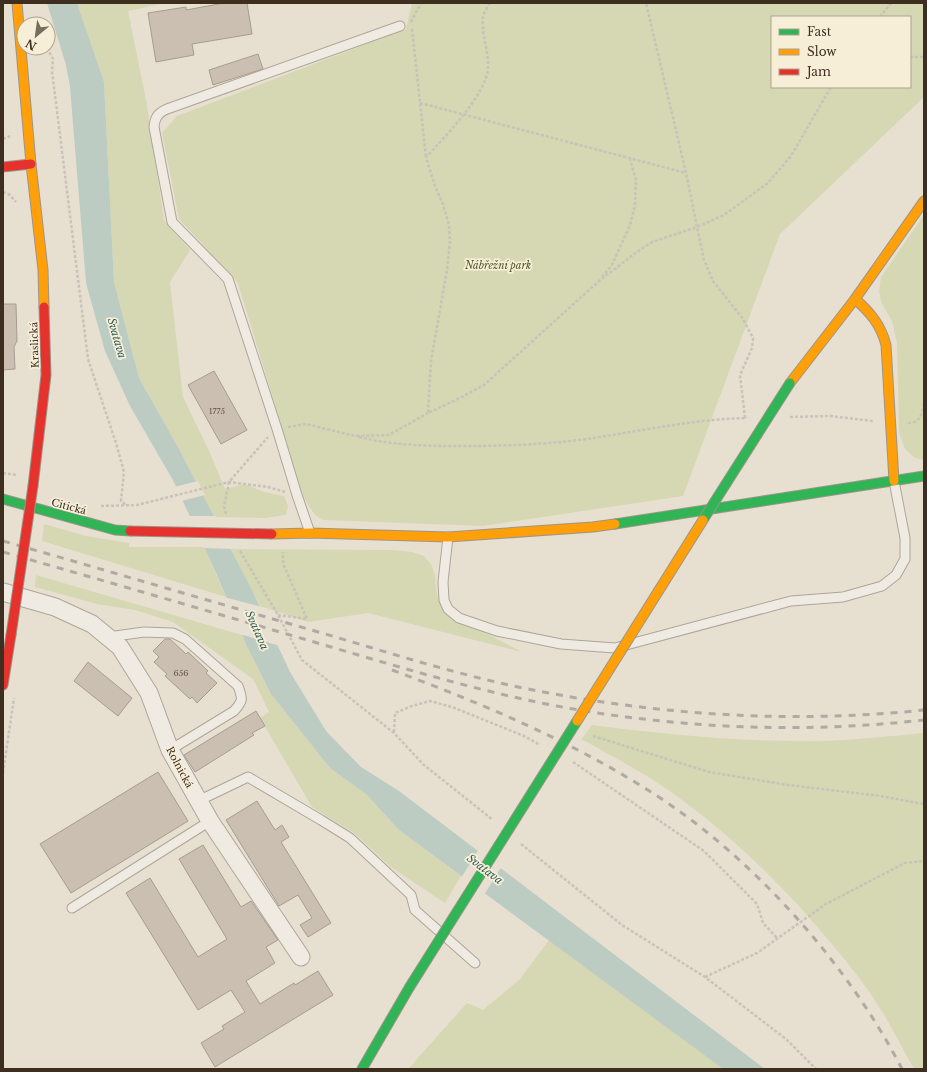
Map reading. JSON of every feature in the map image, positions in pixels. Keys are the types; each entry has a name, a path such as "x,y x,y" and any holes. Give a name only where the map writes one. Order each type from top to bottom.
{"street":[{"name":"Kraslická","path":"3,685 33,486 46,375 43,270 31,164 17,3"},
{"path":"3,167 31,164"},
{"path":"362,1069 409,988 790,383 855,299 924,201"},
{"path":"855,299 873,315 880,324 884,334 886,344 894,481"},
{"name":"Citická","path":"3,499 115,530 448,537 593,527 924,476"},
{"name":"Rolnická","path":"3,592 55,606 92,624 120,647 149,692 170,750 210,822 301,957"}],"lane":[{"path":"310,533 228,279 172,222 154,127 155,118 159,113 167,109 400,26"},
{"path":"448,537 443,582 444,600 448,609 459,618 497,631 561,644 615,648 791,601 843,597 882,586 896,575 905,559 905,538 894,481"},
{"path":"108,637 144,632 173,633 185,639 238,686 242,695 241,703 234,711 170,750"},
{"path":"198,801 248,777 350,838 411,895 414,910 475,963"},
{"path":"72,908 210,822"}],"path":[{"path":"421,3 411,20 426,157 434,186 443,204 449,225 450,242 447,270 431,361 428,413"},
{"path":"426,157 447,135 481,91 488,70 483,16 490,3"},
{"path":"646,3 686,173 704,260 713,281 743,319 753,338 752,348 740,375 745,418"},
{"path":"881,16 891,3"},
{"path":"51,56 53,59 52,71 88,359 124,472 121,501 126,505"},
{"path":"911,57 924,57"},
{"path":"355,436 389,435 428,413 484,385 599,281 652,242 697,227 724,214 768,183 791,156 830,88"},
{"path":"420,103 686,173"},
{"path":"599,281 612,265 630,225 635,205 636,180 630,158"},
{"path":"784,417 830,416 912,423 921,417 924,403"},
{"path":"229,482 263,440 277,429 306,424 383,443 418,446 508,446 592,438 685,423 753,418"},
{"path":"96,507 137,505 229,482 268,487 297,495"},
{"path":"284,534 283,563 307,619 278,615 302,660 394,733 424,765 499,825"},
{"path":"3,773 15,694"},
{"path":"394,733 395,713 430,701 452,707 524,736 545,747"},
{"path":"593,736 709,772 788,785 880,796 924,804"},
{"path":"573,762 704,851 757,904 763,923 777,938"},
{"path":"517,840 622,925 705,977 786,1039 816,1069"},
{"path":"705,977 757,953 826,904 904,862 924,861"}],"green space":[{"path":"77,3 165,3 128,11 147,105 164,220 190,250 170,282 183,397 210,453 225,489 245,484 264,492 284,496 288,506 286,515 265,518 214,517 178,447 139,378 114,282 104,82"},
{"name":"Nábřežní park","path":"412,3 924,3 924,97 780,234 683,496 483,526 323,520 315,515 303,497 238,283 179,219 162,133 177,116 406,29"},
{"path":"924,215 924,460 915,458 905,449 899,433 897,343 892,321 882,304 879,292 881,277"},
{"path":"44,524 86,536 129,543 129,547 204,547 226,597 42,541"},
{"path":"231,549 393,550 412,552 424,556 431,564 435,575 437,595 445,614 464,625 480,630 522,652 368,613 308,622 260,606"},
{"path":"36,575 242,635 271,694 330,768 367,795 400,831 461,876 445,903 391,867 354,833 312,807 260,718 269,712 253,679 173,622 135,610 97,604 35,587"},
{"path":"592,725 678,735 792,741 873,738 924,733 924,1069 914,1069 883,1013 860,979 817,926 778,884 737,845 671,792 629,765 581,740"},
{"path":"549,940 723,1069 408,1069 467,1003 483,1010 520,979"}],"water":[{"name":"Svatava","path":"47,3 77,3 104,82 114,282 139,378 178,447 251,588 290,672 326,731 361,767 399,791 765,1069 723,1069 399,830 367,795 330,768 271,694 246,644 216,573 174,482 130,406 105,351 86,283 70,87 66,65 56,32 56,16 51,16"}],"pier":[{"path":"198,481 205,495 181,501 174,487"},
{"path":"187,516 216,516 233,549 203,548"},
{"path":"224,597 262,607 280,646 240,634"},
{"path":"479,849 502,866 484,895 461,878"}],"building":[{"path":"224,3 247,3 252,34 192,44 194,55 156,62 148,13 186,7 186,10"},
{"path":"258,54 263,69 213,85 209,70"},
{"path":"3,304 16,304 17,341 14,347 15,369 3,370"},
{"path":"214,371 247,430 221,444 188,385"},
{"path":"165,639 170,639 186,654 188,652 208,671 206,673 217,683 197,703 192,697 190,699 165,676 167,674 154,662 159,657 153,651"},
{"path":"88,662 132,698 118,716 74,681"},
{"path":"256,711 265,726 252,733 254,735 195,772 184,755"},
{"path":"158,772 188,821 71,893 40,844"},
{"path":"257,801 275,830 282,825 289,837 281,842 331,923 308,937 300,925 312,918 298,895 279,906 226,820"},
{"path":"203,845 241,907 251,901 278,940 266,947 275,963 246,981 260,1004 294,983 295,985 318,971 333,995 215,1067 201,1043 224,1029 222,1026 245,1012 231,990 198,1010 126,893 150,878 198,957 227,939 179,859"}],"railway":[{"path":"3,541 417,661 500,683 577,698 675,711 775,716 874,714 924,710"},
{"path":"3,552 423,674 516,698 579,710 665,721 751,727 837,727 924,720"},
{"path":"392,670 525,724 621,773 689,818 761,880 794,915 854,990 880,1030 902,1069"}],"traffic: fast":[{"path":"703,520 790,383"},
{"path":"615,524 924,476"},
{"path":"3,499 115,530 130,531"},
{"path":"409,988 577,721"},
{"path":"362,1069 409,988"}],"traffic: slow":[{"path":"17,3 31,164 43,270 44,307"},
{"path":"790,383 855,299 924,201"},
{"path":"855,299 874,319 881,331 886,345 894,481"},
{"path":"577,721 703,520"},
{"path":"272,534 310,533 448,537 593,527 615,524"}],"traffic: jam":[{"path":"3,167 31,164"},
{"path":"33,486 46,375 44,307"},
{"path":"11,635 33,486"},
{"path":"130,531 272,534"},
{"path":"3,685 11,635"}]}
